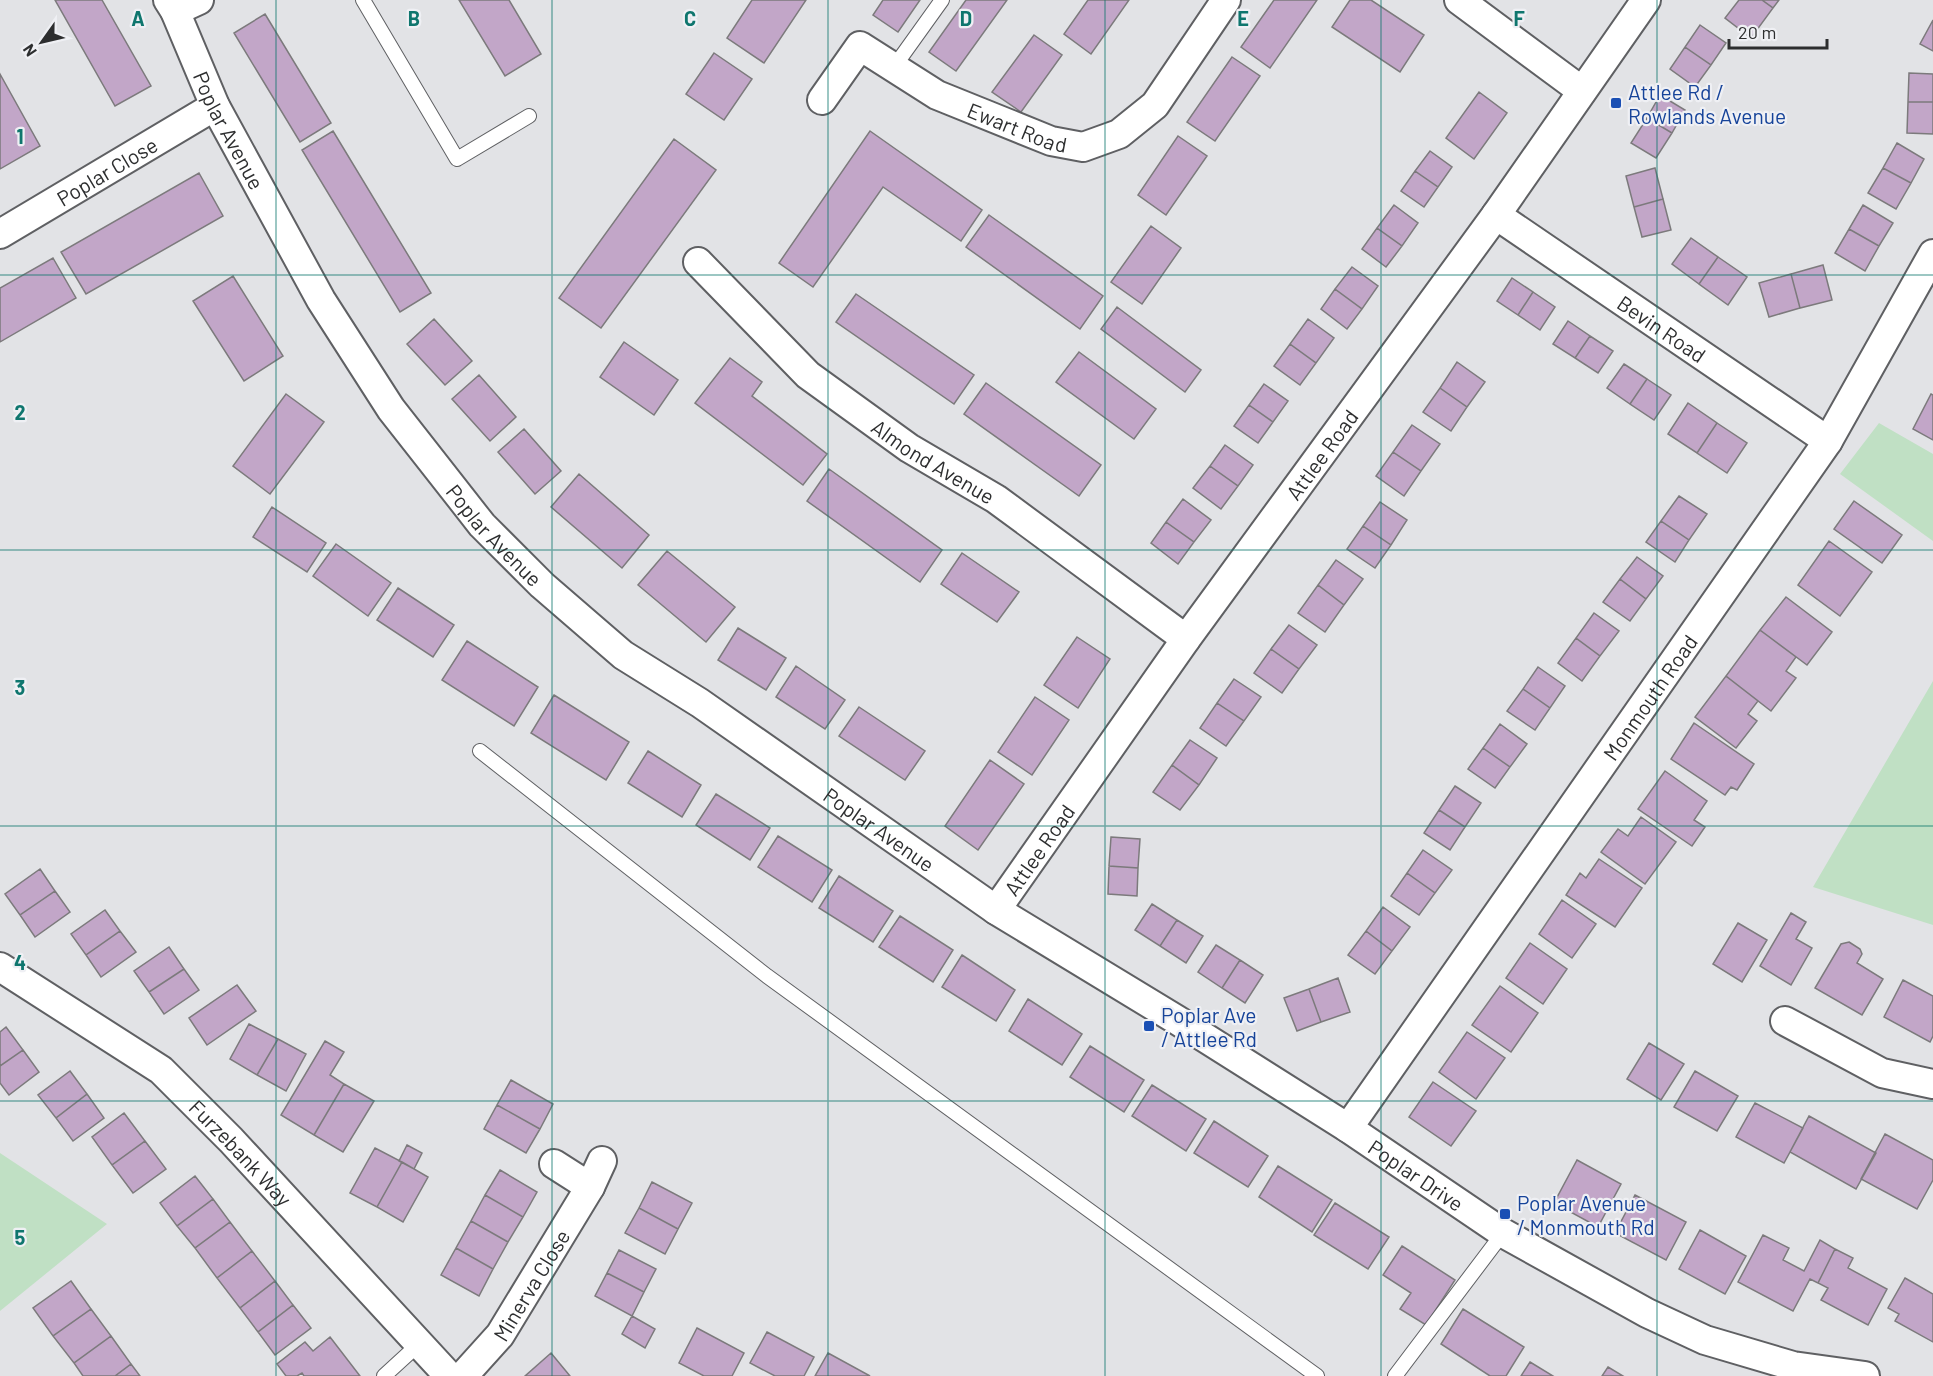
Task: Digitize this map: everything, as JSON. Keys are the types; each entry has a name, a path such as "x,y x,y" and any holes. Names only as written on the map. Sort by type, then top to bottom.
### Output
{"street":[{"name":"Ewart Road","path":"822,100 860,46 937,95 1051,141 1083,147 1119,134 1155,105 1226,0"},
{"path":"1459,0 1582,91"},
{"name":"Attlee Road","path":"996,910 1186,639 1496,215 1646,0"},
{"name":"Poplar Avenue","path":"181,4 215,106 321,300 391,410 482,525 542,585 623,655 699,703 996,910"},
{"name":"Poplar Close","path":"0,234 215,106"},
{"name":"Bevin Road","path":"1496,215 1828,441"},
{"name":"Monmouth Road","path":"1348,1128 1828,441 1933,255"},
{"name":"Almond Avenue","path":"698,262 808,375 909,448 996,499 1186,639"},
{"name":"Poplar Drive","path":"996,910 1178,1020 1348,1128 1503,1233 1647,1313 1705,1340 1792,1371 1865,1376"},
{"name":"Furzebank Way","path":"0,966 161,1070 239,1149 449,1376"},
{"path":"1785,1021 1882,1073 1933,1084"},
{"name":"Minerva Close","path":"463,1376 500,1335 590,1187 602,1161"},
{"path":"554,1164 590,1187"}],"lane":[{"path":"363,0 457,159 529,116"},
{"path":"894,67 942,0"},
{"path":"480,751 767,976 1317,1376"},
{"path":"1395,1376 1503,1233"},
{"path":"384,1376 420,1343"}],"green space":[{"path":"1879,423 1933,454 1933,541 1840,474"},
{"path":"1933,681 1933,925 1813,887"},
{"path":"0,1153 107,1224 0,1311"}],"building":[{"path":"55,0 102,0 151,86 115,106"},
{"path":"459,0 509,0 541,54 505,76"},
{"path":"752,0 806,0 764,63 727,38"},
{"path":"883,0 920,0 898,32 873,15"},
{"path":"966,0 1007,0 956,71 929,52"},
{"path":"1088,0 1129,0 1091,54 1064,34"},
{"path":"1274,0 1317,0 1270,68 1241,47"},
{"path":"1350,0 1371,0 1424,35 1400,72 1332,27"},
{"path":"1739,0 1762,0 1773,8 1751,38 1725,18"},
{"path":"1762,0 1779,0 1773,8"},
{"path":"265,14 331,123 300,142 234,33"},
{"path":"1933,20 1933,51 1920,44"},
{"path":"1700,25 1726,43 1711,65 1685,47"},
{"path":"1034,35 1062,55 1021,112 992,92"},
{"path":"1685,47 1711,65 1695,87 1670,69"},
{"path":"714,53 752,79 724,120 686,94"},
{"path":"1232,57 1260,76 1215,141 1187,122"},
{"path":"1909,73 1933,74 1933,102 1908,102"},
{"path":"0,74 40,146 0,169"},
{"path":"1479,92 1507,113 1474,159 1446,138"},
{"path":"1660,95 1685,110 1672,133 1647,118"},
{"path":"1908,102 1933,102 1933,134 1907,133"},
{"path":"1647,118 1672,133 1656,158 1631,143"},
{"path":"333,131 431,293 400,312 302,150"},
{"path":"870,131 982,210 961,241 883,187 813,287 779,263"},
{"path":"1178,136 1207,156 1166,215 1138,195"},
{"path":"674,139 716,170 601,328 559,298"},
{"path":"1897,143 1924,159 1911,183 1883,168"},
{"path":"1430,151 1452,167 1438,187 1415,171"},
{"path":"1655,168 1663,199 1634,207 1626,176"},
{"path":"1883,168 1911,183 1896,209 1868,193"},
{"path":"1415,171 1438,187 1424,207 1401,191"},
{"path":"199,173 223,216 86,294 61,252"},
{"path":"1663,199 1671,230 1642,237 1634,207"},
{"path":"1394,205 1418,223 1402,246 1377,228"},
{"path":"1863,205 1893,223 1879,246 1849,229"},
{"path":"989,215 1103,296 1080,329 966,247"},
{"path":"1151,226 1181,248 1142,304 1111,282"},
{"path":"1377,228 1402,246 1386,267 1362,249"},
{"path":"1849,229 1879,246 1865,271 1835,253"},
{"path":"1691,238 1718,257 1699,284 1672,264"},
{"path":"1718,257 1747,277 1728,305 1699,284"},
{"path":"53,258 76,298 0,342 0,288"},
{"path":"1823,265 1832,300 1800,308 1791,274"},
{"path":"1352,267 1378,286 1362,309 1335,289"},
{"path":"1791,274 1800,308 1769,317 1759,283"},
{"path":"233,276 283,356 244,381 193,301"},
{"path":"1512,278 1533,292 1518,315 1497,301"},
{"path":"1335,289 1362,309 1347,329 1321,309"},
{"path":"1533,292 1555,307 1540,330 1518,315"},
{"path":"856,294 974,375 954,404 836,322"},
{"path":"1117,307 1201,370 1185,392 1101,329"},
{"path":"434,319 472,361 445,385 407,344"},
{"path":"1308,319 1334,338 1316,363 1290,344"},
{"path":"1568,321 1590,336 1575,358 1553,344"},
{"path":"1590,336 1613,351 1598,373 1575,358"},
{"path":"624,342 678,380 654,415 600,377"},
{"path":"1290,344 1316,363 1300,385 1274,366"},
{"path":"1079,352 1156,409 1134,439 1056,382"},
{"path":"730,358 762,382 752,396 827,454 803,485 695,403"},
{"path":"1457,362 1485,382 1467,407 1440,388"},
{"path":"1624,364 1647,379 1630,404 1607,388"},
{"path":"479,375 516,417 490,441 452,399"},
{"path":"1647,379 1671,395 1654,420 1630,404"},
{"path":"986,383 1101,465 1079,496 964,414"},
{"path":"1264,384 1288,401 1273,422 1249,405"},
{"path":"1440,388 1467,407 1451,431 1423,412"},
{"path":"286,394 324,422 270,494 233,466"},
{"path":"1931,394 1933,395 1933,440 1913,429"},
{"path":"1688,403 1717,423 1697,453 1668,434"},
{"path":"1249,405 1273,422 1258,443 1234,426"},
{"path":"1717,423 1747,443 1727,473 1697,453"},
{"path":"1412,425 1440,444 1421,471 1393,452"},
{"path":"524,429 561,471 535,494 498,452"},
{"path":"1225,445 1253,465 1238,486 1210,466"},
{"path":"1393,452 1421,471 1404,496 1376,476"},
{"path":"1210,466 1238,486 1221,509 1193,488"},
{"path":"829,469 942,550 920,582 807,501"},
{"path":"579,474 649,535 622,568 551,507"},
{"path":"1679,496 1707,514 1689,540 1661,521"},
{"path":"1183,499 1211,520 1194,542 1166,522"},
{"path":"1854,501 1902,535 1882,563 1834,529"},
{"path":"1380,502 1407,520 1391,545 1363,526"},
{"path":"272,507 326,543 307,572 253,537"},
{"path":"1661,521 1689,540 1675,562 1646,542"},
{"path":"1166,522 1194,542 1178,564 1151,543"},
{"path":"1363,526 1391,545 1375,568 1347,549"},
{"path":"1829,541 1872,572 1840,616 1798,585"},
{"path":"336,544 391,583 368,616 313,576"},
{"path":"667,551 735,607 706,642 638,585"},
{"path":"962,553 1019,592 997,622 941,584"},
{"path":"1637,557 1663,576 1646,599 1620,579"},
{"path":"1336,560 1363,579 1344,605 1318,585"},
{"path":"1620,579 1646,599 1630,621 1603,602"},
{"path":"1318,585 1344,605 1325,632 1298,613"},
{"path":"398,588 454,625 433,657 377,620"},
{"path":"1786,597 1832,632 1807,665 1760,630"},
{"path":"1594,613 1619,631 1600,656 1576,638"},
{"path":"1289,625 1317,645 1299,669 1271,649"},
{"path":"738,628 786,658 766,690 718,660"},
{"path":"1760,630 1796,657 1786,671 1796,678 1771,711 1726,676"},
{"path":"1077,637 1110,659 1078,708 1044,685"},
{"path":"1576,638 1600,656 1582,681 1558,663"},
{"path":"467,641 538,687 514,726 442,680"},
{"path":"1271,649 1299,669 1282,693 1254,673"},
{"path":"796,666 845,700 825,729 776,697"},
{"path":"1538,667 1565,686 1550,708 1523,689"},
{"path":"1726,676 1758,701 1748,714 1757,721 1736,748 1695,717"},
{"path":"1234,679 1261,697 1244,721 1217,703"},
{"path":"1523,689 1550,708 1535,730 1507,711"},
{"path":"554,695 629,742 606,780 531,733"},
{"path":"1035,697 1069,720 1032,775 998,752"},
{"path":"1217,703 1244,721 1226,746 1200,728"},
{"path":"859,707 925,751 905,780 839,736"},
{"path":"1694,723 1754,764 1737,790 1731,787 1725,795 1671,759"},
{"path":"1500,724 1527,744 1510,767 1483,748"},
{"path":"1190,740 1217,758 1199,785 1172,765"},
{"path":"1483,748 1510,767 1495,788 1468,769"},
{"path":"648,751 701,785 682,817 628,783"},
{"path":"990,760 1024,784 978,850 945,826"},
{"path":"1172,765 1199,785 1180,810 1153,792"},
{"path":"1665,771 1707,801 1694,820 1705,827 1692,846 1638,809"},
{"path":"1455,786 1481,803 1465,827 1439,810"},
{"path":"716,794 770,828 750,860 696,825"},
{"path":"1439,810 1465,827 1450,850 1424,833"},
{"path":"1641,817 1676,842 1645,884 1601,852 1618,829 1628,836"},
{"path":"778,836 832,870 812,902 758,867"},
{"path":"1111,837 1140,839 1138,868 1109,866"},
{"path":"1423,850 1452,870 1435,893 1407,873"},
{"path":"1599,859 1642,888 1615,927 1566,895 1580,873 1586,878"},
{"path":"1109,866 1138,868 1137,896 1108,894"},
{"path":"40,869 55,891 20,915 5,894"},
{"path":"1407,873 1435,893 1419,915 1391,896"},
{"path":"839,876 893,911 873,942 819,908"},
{"path":"55,891 70,912 35,937 20,915"},
{"path":"1562,900 1596,924 1572,958 1539,934"},
{"path":"1152,904 1177,920 1160,946 1135,930"},
{"path":"1383,907 1410,927 1392,951 1366,931"},
{"path":"105,910 120,931 86,955 71,934"},
{"path":"1791,913 1806,922 1796,939 1812,948 1791,985 1760,966"},
{"path":"900,916 953,950 933,982 879,947"},
{"path":"1177,920 1203,936 1186,963 1160,946"},
{"path":"1738,923 1767,940 1742,982 1713,964"},
{"path":"120,931 136,952 101,977 86,955"},
{"path":"1366,931 1392,951 1375,974 1348,955"},
{"path":"1849,942 1860,949 1862,954 1857,963 1883,979 1862,1015 1815,988 1841,944"},
{"path":"1530,943 1567,969 1543,1004 1506,978"},
{"path":"1216,945 1240,960 1222,988 1198,972"},
{"path":"169,947 184,969 149,992 134,971"},
{"path":"962,955 1015,990 996,1021 942,987"},
{"path":"1240,960 1263,975 1245,1003 1222,988"},
{"path":"184,969 199,990 164,1014 149,992"},
{"path":"1338,978 1350,1012 1321,1022 1309,989"},
{"path":"1903,980 1933,996 1933,1036 1930,1042 1884,1017"},
{"path":"237,985 256,1011 207,1045 189,1018"},
{"path":"1500,986 1538,1013 1511,1052 1472,1025"},
{"path":"1309,989 1321,1022 1297,1031 1284,998"},
{"path":"1028,999 1082,1034 1062,1065 1009,1031"},
{"path":"249,1024 278,1039 257,1075 230,1059"},
{"path":"6,1027 23,1050 0,1066 0,1032"},
{"path":"1467,1032 1505,1058 1476,1099 1439,1072"},
{"path":"278,1039 306,1054 286,1091 257,1075"},
{"path":"325,1041 344,1052 330,1075 344,1084 314,1135 281,1115"},
{"path":"1649,1043 1684,1064 1661,1100 1627,1079"},
{"path":"1090,1046 1144,1080 1124,1112 1070,1077"},
{"path":"23,1050 39,1072 9,1095 0,1083 0,1066"},
{"path":"70,1071 87,1094 56,1118 38,1095"},
{"path":"1695,1071 1738,1096 1717,1131 1674,1107"},
{"path":"511,1080 553,1104 540,1129 497,1105"},
{"path":"1433,1082 1476,1111 1451,1146 1409,1117"},
{"path":"344,1084 374,1101 343,1152 314,1135"},
{"path":"1152,1085 1206,1119 1186,1151 1132,1116"},
{"path":"87,1094 104,1118 73,1141 56,1118"},
{"path":"1755,1103 1803,1128 1784,1163 1736,1137"},
{"path":"497,1105 540,1129 526,1153 484,1129"},
{"path":"124,1113 145,1141 112,1165 92,1137"},
{"path":"1809,1116 1876,1153 1856,1189 1790,1152"},
{"path":"1214,1121 1268,1156 1248,1187 1194,1153"},
{"path":"1885,1134 1933,1160 1933,1180 1917,1209 1861,1179"},
{"path":"145,1141 166,1169 133,1193 112,1165"},
{"path":"407,1145 422,1153 414,1169 399,1161"},
{"path":"375,1148 402,1162 377,1207 350,1193"},
{"path":"1577,1160 1621,1184 1598,1227 1554,1203"},
{"path":"402,1162 428,1177 403,1222 377,1207"},
{"path":"1278,1166 1332,1200 1312,1232 1259,1197"},
{"path":"500,1170 537,1192 523,1217 485,1195"},
{"path":"195,1176 213,1199 177,1226 160,1203"},
{"path":"652,1182 692,1203 678,1229 639,1208"},
{"path":"485,1195 523,1217 508,1242 471,1221"},
{"path":"1635,1195 1686,1222 1666,1260 1615,1233"},
{"path":"213,1199 230,1222 195,1248 177,1226"},
{"path":"1335,1203 1389,1237 1368,1269 1314,1235"},
{"path":"639,1208 678,1229 665,1254 625,1233"},
{"path":"471,1221 508,1242 493,1269 456,1248"},
{"path":"230,1222 252,1251 217,1278 195,1248"},
{"path":"1700,1230 1746,1256 1725,1294 1679,1269"},
{"path":"1763,1235 1789,1248 1783,1260 1804,1271 1820,1240 1835,1249 1818,1283 1810,1279 1793,1311 1738,1282"},
{"path":"1402,1246 1455,1280 1426,1325 1400,1309 1411,1293 1383,1275"},
{"path":"456,1248 493,1269 479,1296 441,1275"},
{"path":"1835,1249 1853,1258 1848,1268 1887,1289 1868,1325 1821,1300 1828,1288 1818,1283"},
{"path":"619,1250 656,1269 644,1292 607,1273"},
{"path":"252,1251 275,1281 240,1308 217,1278"},
{"path":"607,1273 644,1292 632,1316 595,1296"},
{"path":"1905,1278 1933,1294 1933,1342 1895,1321 1899,1314 1888,1308"},
{"path":"71,1281 91,1309 53,1336 33,1308"},
{"path":"275,1281 293,1305 258,1332 240,1308"},
{"path":"293,1305 311,1328 275,1355 258,1332"},
{"path":"91,1309 111,1336 74,1363 53,1336"},
{"path":"1463,1309 1524,1347 1506,1376 1490,1376 1441,1344"},
{"path":"632,1316 655,1329 645,1348 622,1334"},
{"path":"697,1328 744,1353 732,1376 704,1376 679,1363"},
{"path":"767,1332 814,1357 804,1376 775,1376 750,1363"},
{"path":"111,1336 131,1364 115,1376 83,1376 74,1363"},
{"path":"330,1337 360,1376 304,1376 302,1373 297,1376 286,1376 277,1364 305,1342 313,1351"},
{"path":"551,1353 570,1376 525,1376"},
{"path":"828,1353 870,1376 815,1376"},
{"path":"1530,1362 1553,1376 1521,1376"},
{"path":"131,1364 140,1376 115,1376"},
{"path":"1608,1367 1623,1376 1602,1376"}],"place":[{"name":"Attlee Rd / Rowlands Avenue","path":"1616,103"},
{"name":"Poplar Ave / Attlee Rd","path":"1149,1026"},
{"name":"Poplar Avenue / Monmouth Rd","path":"1505,1214"}]}
